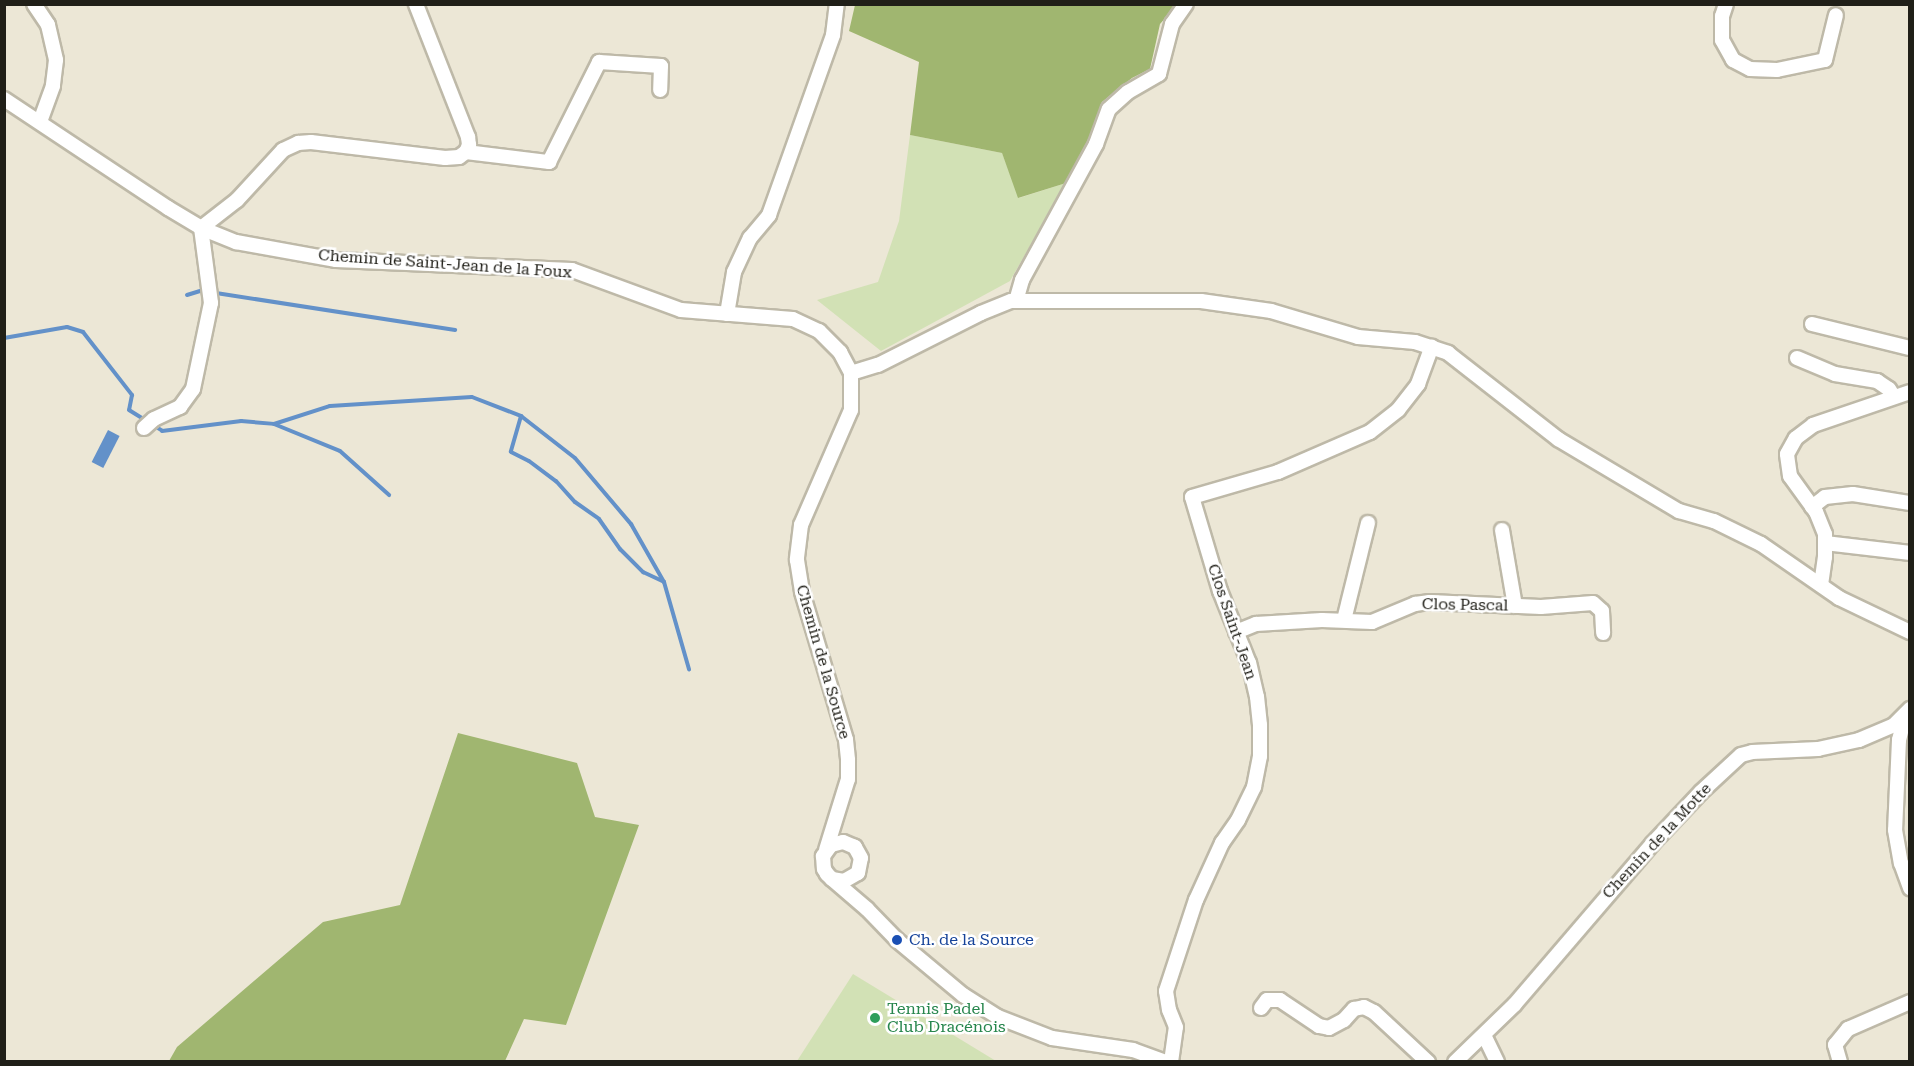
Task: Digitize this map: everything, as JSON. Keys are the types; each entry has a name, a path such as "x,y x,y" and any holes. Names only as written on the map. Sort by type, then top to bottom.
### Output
{"street":[{"path":"34,4 48,25 57,60 53,86 40,121"},
{"path":"416,4 468,137 466,152"},
{"path":"727,314 734,272 750,238 769,215 833,35 837,4"},
{"path":"1016,301 1022,280 1096,144 1109,109 1128,92 1159,74 1172,24 1186,4"},
{"path":"1726,4 1722,16 1722,40 1732,60 1750,69 1777,70 1825,60 1836,15"},
{"path":"149,424 180,406 193,389 212,303 201,228 237,200 283,150 298,143 311,142 445,158 459,157 466,152 549,162 599,62 661,66 660,90"},
{"name":"Chemin de Saint-Jean de la Foux","path":"4,99 201,228 236,242 336,260 572,270 681,310 793,319 819,331 840,352 851,373"},
{"path":"851,373 878,365 981,313 1016,301 1201,301 1271,311 1358,337 1432,346 1448,353 1558,439 1678,512 1714,521 1761,543 1839,598 1910,632"},
{"path":"1812,324 1910,348"},
{"name":"Clos Saint-Jean","path":"1170,1062 1176,1027 1169,1010 1166,991 1196,900 1222,843 1238,820 1254,787 1260,756 1257,697 1248,663 1192,497 1278,472 1370,432 1398,410 1418,384 1432,346"},
{"path":"1797,358 1835,374 1877,381 1889,389 1894,397"},
{"name":"Chemin de la Source","path":"826,850 848,779 846,740 802,592 797,560 801,525 851,410 851,373"},
{"path":"1821,585 1825,534 1812,507 1790,476 1787,454 1796,438 1813,425 1910,392"},
{"path":"1812,507 1825,497 1853,494 1910,503"},
{"path":"1344,620 1368,523"},
{"path":"1502,530 1515,606"},
{"path":"1825,543 1910,552"},
{"name":"Clos Pascal","path":"1236,633 1256,624 1372,621 1415,604 1430,602 1515,606 1593,603 1602,610 1603,633"},
{"path":"1907,713 1899,740 1895,830 1901,863 1910,888"},
{"name":"Chemin de la Motte","path":"1455,1062 1532,985 1652,844 1701,792 1741,755 1752,752 1818,749 1859,740 1894,725 1907,713"},
{"path":"837,815 849,843 859,852 861,858 858,873 860,891 867,909"},
{"path":"849,843 837,843 826,850 823,860 824,869 906,947 963,995 998,1017 1052,1038 1133,1050 1166,1062"},
{"path":"832,879 844,881 858,873"},
{"path":"1261,1008 1267,1000 1280,1000 1319,1026 1329,1028 1344,1020 1354,1009 1364,1007 1374,1012 1428,1062"},
{"path":"1840,1062 1835,1045 1848,1029 1910,1002"},
{"path":"1484,1035 1497,1062"}],"green space":[{"path":"855,4 1177,5 1160,24 1150,69 1132,78 1102,102 1088,141 1066,183 1018,198 1002,153 910,135 919,62 849,31"},
{"path":"910,135 1002,153 1019,198 1066,183 1010,281 881,351 817,300 878,282 899,221"},
{"path":"458,733 577,763 595,817 639,825 566,1025 524,1019 505,1061 169,1061 177,1047 323,922 400,905"},
{"name":"Tennis Padel Club Dracénois","path":"853,974 996,1061 797,1061"}],"water":[{"path":"108,430 120,436 103,468 92,462"}],"waterway":[{"path":"187,295 203,290"},
{"path":"216,293 455,330"},
{"path":"4,338 67,327 83,332 132,395 129,410 162,431 241,421 274,424 340,451 389,495"},
{"path":"274,424 330,406 472,397 521,416 575,458 631,524 664,582 689,669"},
{"path":"521,416 511,452 529,461 556,481 575,502 599,519 620,549 643,572 664,582"}],"place":[{"name":"Ch. de la Source","path":"897,940"},
{"name":"Tennis Padel Club Dracénois","path":"875,1018"}]}
